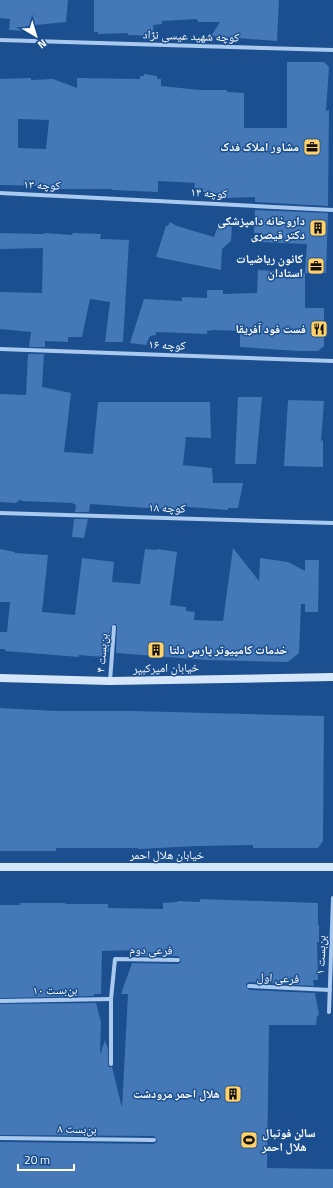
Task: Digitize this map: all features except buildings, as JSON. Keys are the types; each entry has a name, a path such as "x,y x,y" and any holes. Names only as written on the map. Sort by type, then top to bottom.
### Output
{"street":[{"name":"کوچه شهید عیسی نژاد","path":"0,40 333,50"},
{"name":"کوچه ۱۳","path":"0,193 84,197"},
{"name":"کوچه ۱۴","path":"84,197 333,210"},
{"name":"کوچه ۱۶","path":"0,349 333,361"},
{"name":"کوچه ۱۸","path":"0,513 333,523"},
{"name":"بن‌بست ۴","path":"110,681 114,627"},
{"name":"خیابان امیرکبیر","path":"0,678 110,681 333,677"},
{"name":"خیابان هلال احمر","path":"0,867 333,867"},
{"name":"بن‌بست ۱","path":"329,1012 333,898"},
{"name":"فرعی دوم","path":"111,999 115,959 178,960"},
{"name":"فرعی اول","path":"250,986 330,990"},
{"name":"بن‌بست ۱۰","path":"0,1001 111,999"},
{"path":"111,999 111,1064"},
{"name":"بن‌بست ۸","path":"0,1138 154,1140"}],"place":[{"name":"مشاور املاک فدک","path":"312,147"},
{"name":"داروخانه دامپزشکی دکتر قیصری","path":"318,228"},
{"name":"کانون ریاضیات استادان","path":"316,266"},
{"name":"فست فود آفریقا","path":"319,329"},
{"name":"خدمات کامپیوتر پارس دلتا","path":"156,650"},
{"name":"هلال احمر مرودشت","path":"233,1094"},
{"name":"سالن فوتبال هلال احمر","path":"249,1140"}]}
